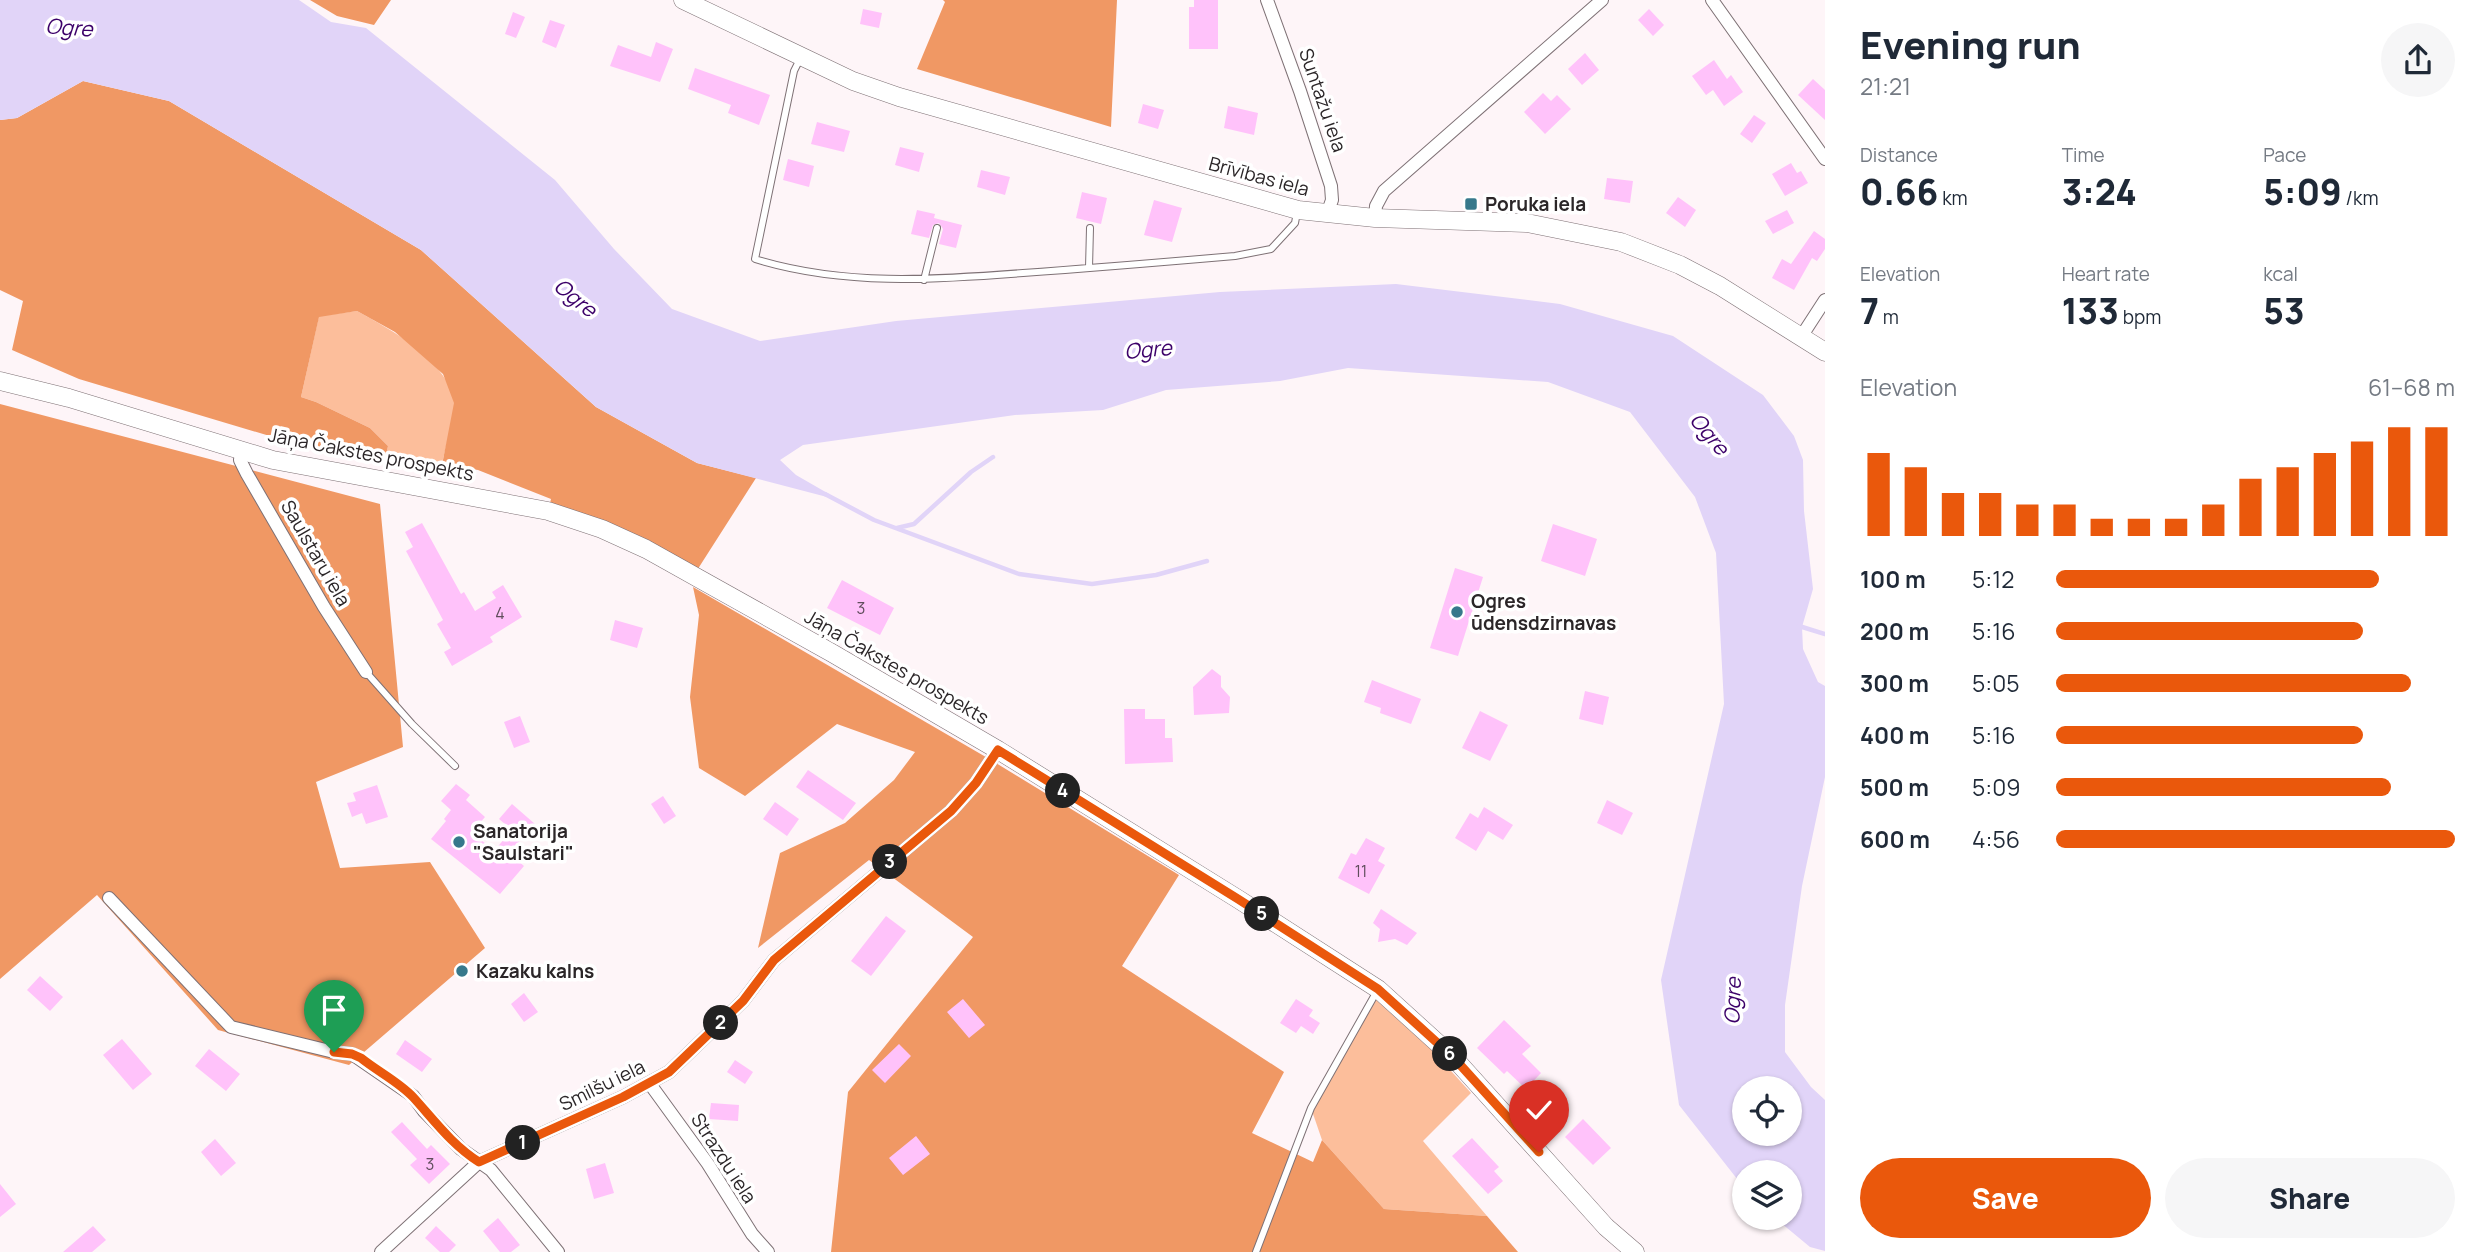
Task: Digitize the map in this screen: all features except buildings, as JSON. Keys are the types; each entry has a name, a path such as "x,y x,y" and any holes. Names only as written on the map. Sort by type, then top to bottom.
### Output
{"street":[{"name":"Brīvības iela","path":"683,0 853,81 899,97 1298,210 1374,218 1527,223 1621,242 1649,251 1710,281 1825,352"},
{"name":"Suntažu iela","path":"1267,0 1331,186 1332,200 1327,214"},
{"path":"1374,218 1376,206 1384,191 1602,0"},
{"path":"1712,0 1825,159"},
{"path":"1801,337 1825,300"},
{"name":"Jāņa Čakstes prospekts","path":"0,381 69,398 241,451 293,464 548,510 602,529 694,575 998,750 1378,989 1454,1058 1606,1227 1635,1252"},
{"name":"Saulstaru iela","path":"241,451 240,460 247,474 324,607 366,672"},
{"name":"Smilšu iela","path":"381,1252 479,1162 650,1084 669,1072 743,1001 774,960 951,811 976,783 998,750"},
{"path":"109,898 231,1027 352,1054 413,1096 461,1149 491,1170 558,1252"},
{"name":"Strazdu iela","path":"650,1084 708,1164 752,1234 768,1252"}],"lane":[{"path":"801,57 794,71 755,259 814,274 857,279 924,280 1235,256 1271,249 1295,223 1298,210"},
{"path":"924,280 937,228"},
{"path":"1089,268 1090,228"},
{"path":"366,672 412,724 455,766"},
{"path":"1256,1252 1311,1108 1378,989"}],"shaded area":[{"path":"310,0 391,0 374,25 337,16"},
{"path":"943,0 1117,0 1111,127 917,69 945,2"},
{"path":"83,81 169,101 421,250 596,407 697,463 756,478 694,575 548,511 551,499 478,470 442,465 454,403 443,374 395,332 357,311 319,317 301,397 370,428 388,446 386,456 323,452 79,379 12,350 23,301 0,290 0,120 17,118"},
{"path":"357,311 415,347 441,372 449,386 454,407 442,465 386,456 388,446 370,428 301,397 319,316"},
{"path":"0,404 380,504 403,747 316,782 340,868 430,862 485,948 349,1065 218,1030 97,895 0,979"},
{"path":"693,587 991,760 1179,875 1122,966 1284,1072 1252,1133 1313,1162 1322,1140 1384,1209 1487,1216 1518,1252 831,1252 848,1092 973,937 869,860 758,948 780,853 845,823 894,780 915,752 837,724 745,796 699,768 690,697 699,615"},
{"path":"1373,997 1433,1051 1471,1093 1423,1141 1487,1216 1384,1209 1322,1140 1311,1108"}],"water":[{"name":"Ogre","path":"0,0 299,0 331,22 366,28 555,180 614,249 672,309 760,341 896,321 1220,292 1396,284 1560,304 1673,336 1763,395 1794,436 1803,460 1804,511 1813,589 1802,627 1803,649 1818,682 1825,686 1825,777 1802,886 1785,1005 1785,1052 1811,1087 1825,1100 1825,1251 1810,1247 1789,1230 1802,1230 1802,1160 1732,1160 1732,1172 1679,1105 1661,980 1724,704 1716,553 1695,497 1630,412 1548,382 1348,368 1280,381 1166,390 1103,410 1015,415 803,445 780,460 796,475 829,494 827,497 697,463 596,407 421,250 169,101 83,81 17,118 0,120"}],"waterway":[{"path":"897,528 914,524 971,472 993,457"},
{"path":"825,494 874,520 1019,574 1092,584 1156,575 1207,561"},
{"path":"1799,626 1825,634"}],"place":[{"name":"Poruka iela","path":"1471,204"},
{"name":"Ogres ūdensdzirnavas","path":"1457,612"},
{"name":"Sanatorija \"Saulstari\"","path":"459,842"},
{"name":"Kazaku kalns","path":"462,971"}],"route":[{"path":"334,1052 361,1058 413,1096 461,1149 479,1162 540,1136 650,1084 669,1072 743,1001 774,960 951,811 976,783 998,750 1378,989 1454,1058 1539,1152"}]}
